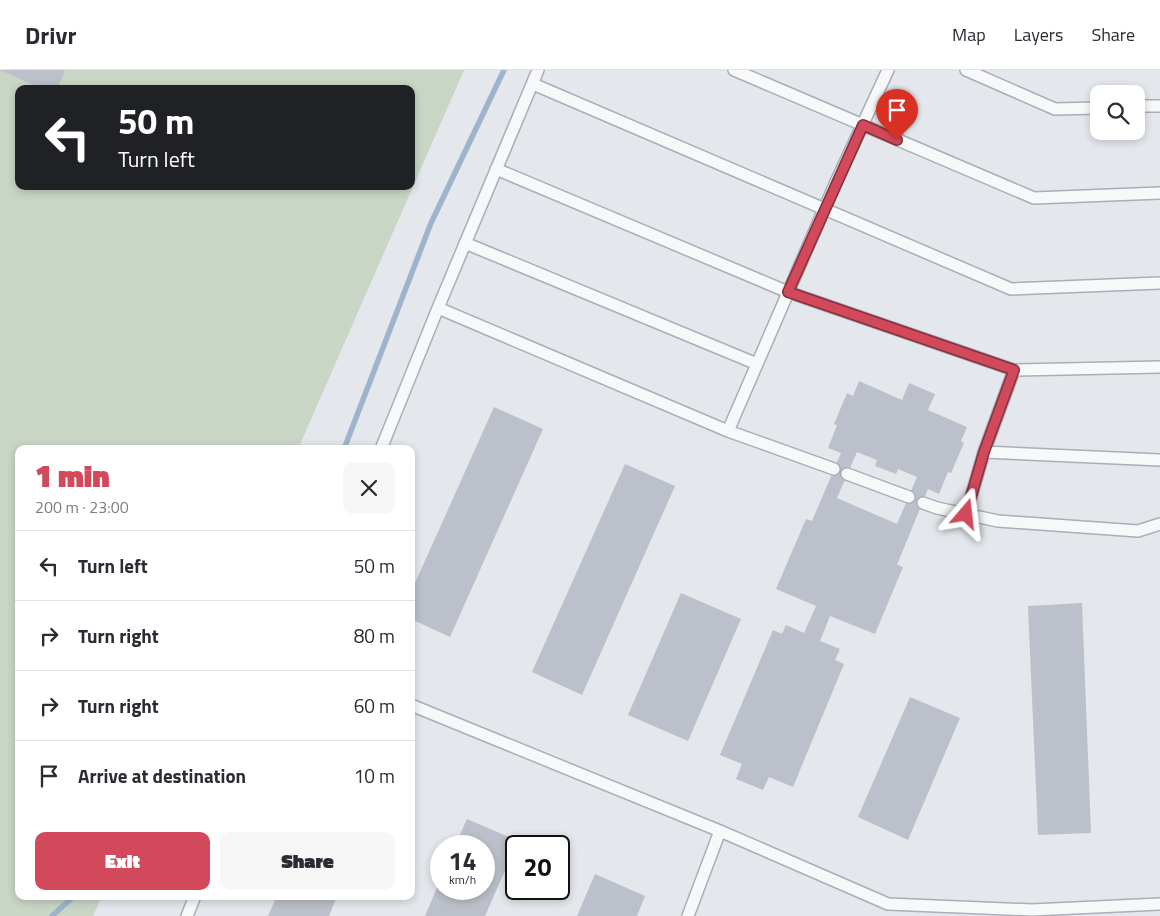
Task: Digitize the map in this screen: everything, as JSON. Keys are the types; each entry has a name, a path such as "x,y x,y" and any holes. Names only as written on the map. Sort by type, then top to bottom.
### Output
{"lane":[{"path":"383,445 538,70"},
{"path":"734,70 1034,198 1160,193"},
{"path":"728,431 824,209 888,70"},
{"path":"966,70 1055,109 1090,108"},
{"path":"533,84 1011,289 1160,283"},
{"path":"1145,106 1160,106"},
{"path":"496,169 788,292 1014,370 1160,367"},
{"path":"465,243 757,364"},
{"path":"438,308 728,431 834,469"},
{"path":"966,514 984,452 1014,370"},
{"path":"984,452 1160,460"},
{"path":"847,474 908,497"},
{"path":"922,503 998,521 1138,531 1160,524"},
{"path":"415,707 720,830 888,904 1032,910 1160,904"},
{"path":"688,916 720,830"},
{"path":"187,916 193,900"}],"green space":[{"path":"0,70 464,70 415,182 415,85 15,85 15,190 411,190 300,445 15,445 15,900 100,900 93,916 0,916"}],"building":[{"path":"0,70 65,70 59,85 34,85"},
{"path":"859,381 902,400 909,383 935,394 928,410 967,427 961,441 964,443 951,473 948,472 939,494 928,489 897,565 903,567 875,634 830,616 820,641 840,649 835,660 844,664 793,787 769,777 763,790 736,779 742,764 720,755 773,630 782,634 786,625 804,633 816,606 776,589 806,519 812,521 841,453 828,448 837,425 834,424 847,393 853,396","holes":["857,452 877,460 875,466 896,474 898,469 917,477 897,524 837,498"]},
{"path":"494,407 543,429 450,637 415,621 415,583"},
{"path":"625,464 675,486 582,695 532,672"},
{"path":"681,593 741,619 688,741 628,715"},
{"path":"1082,603 1091,833 1038,835 1028,606"},
{"path":"910,697 960,718 908,840 858,817"},
{"path":"467,819 505,835 505,871 495,893 495,835 460,835"},
{"path":"595,874 645,896 637,916 577,916"},
{"path":"275,900 335,900 329,916 268,916"},
{"path":"432,900 492,900 485,916 425,916"}],"waterway":[{"path":"346,445 431,223 504,70"},
{"path":"52,916 70,900"}],"route":[{"path":"897,140 863,125 788,292 1014,370 984,452 966,514"}]}
